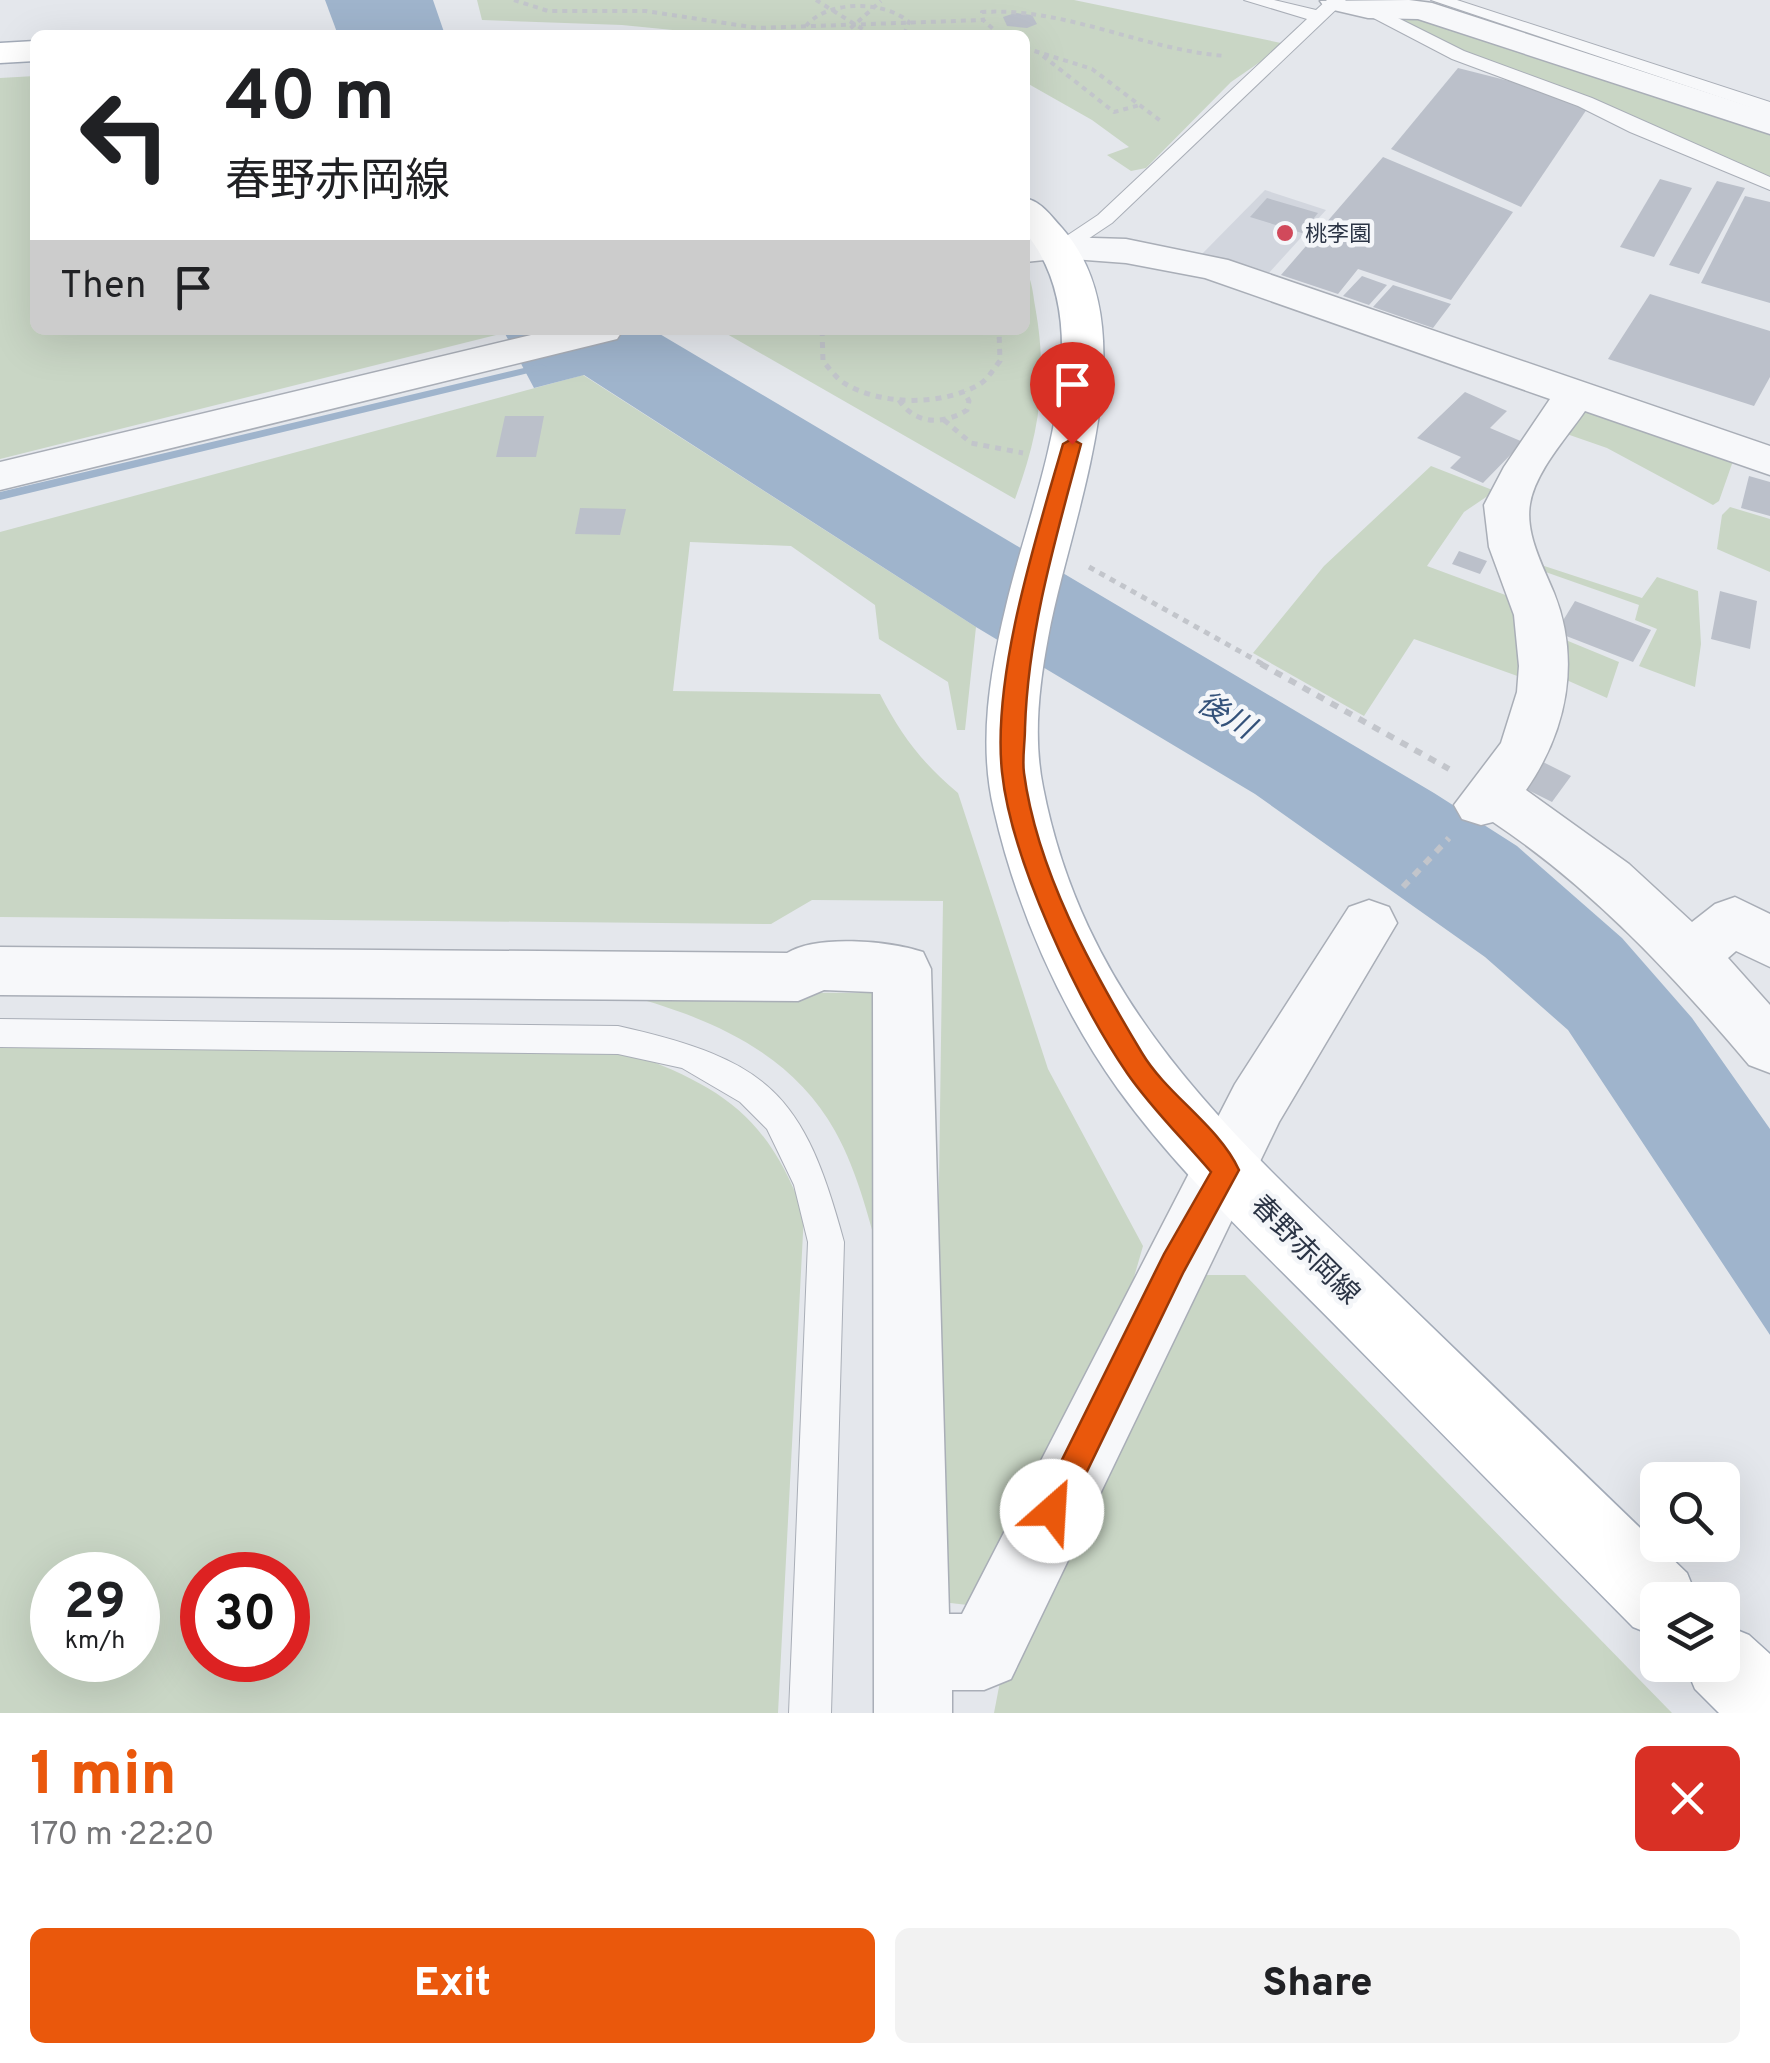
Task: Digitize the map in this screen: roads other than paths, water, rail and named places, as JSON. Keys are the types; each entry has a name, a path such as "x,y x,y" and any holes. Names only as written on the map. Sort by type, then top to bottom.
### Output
{"main road":[{"path":"0,54 30,51"},
{"name":"春野赤岡線","path":"1030,221 1042,250 1073,285 1086,354 1058,550 1016,675 1013,770 1020,809 1050,901 1091,988 1136,1066 1226,1170 1642,1582"},
{"path":"1740,1679 1770,1708"}],"street":[{"path":"1341,6 1421,10 1770,124"},
{"path":"1042,250 1126,251 1214,268 1770,462"},
{"path":"0,476 581,335"},
{"path":"1575,394 1507,500 1507,526 1540,620 1543,696 1520,756 1487,800 1551,831 1604,874 1692,955 1770,1047"},
{"path":"1692,955 1735,920 1770,944"},
{"path":"0,971 798,978 813,966 902,970 913,1682 984,1652 1258,1101 1369,922"}],"lane":[{"path":"1253,0 1341,6 1585,102 1770,184"},
{"path":"1440,0 1770,108"},
{"path":"1042,250 1105,218 1341,6"},
{"path":"0,1032 618,1040 690,1056 752,1092 779,1118 797,1148 826,1242 810,1713"}],"water":[{"path":"325,0 433,0 443,30 336,30"},
{"name":"後川","path":"506,335 661,335 1517,846 1622,938 1692,1018 1770,1129 1770,1335 1568,1030 1485,957 1255,794 976,627 584,375 534,388"}],"waterway":[{"path":"0,496 541,367"}],"place":[{"name":"桃李園","path":"1285,233"}]}
